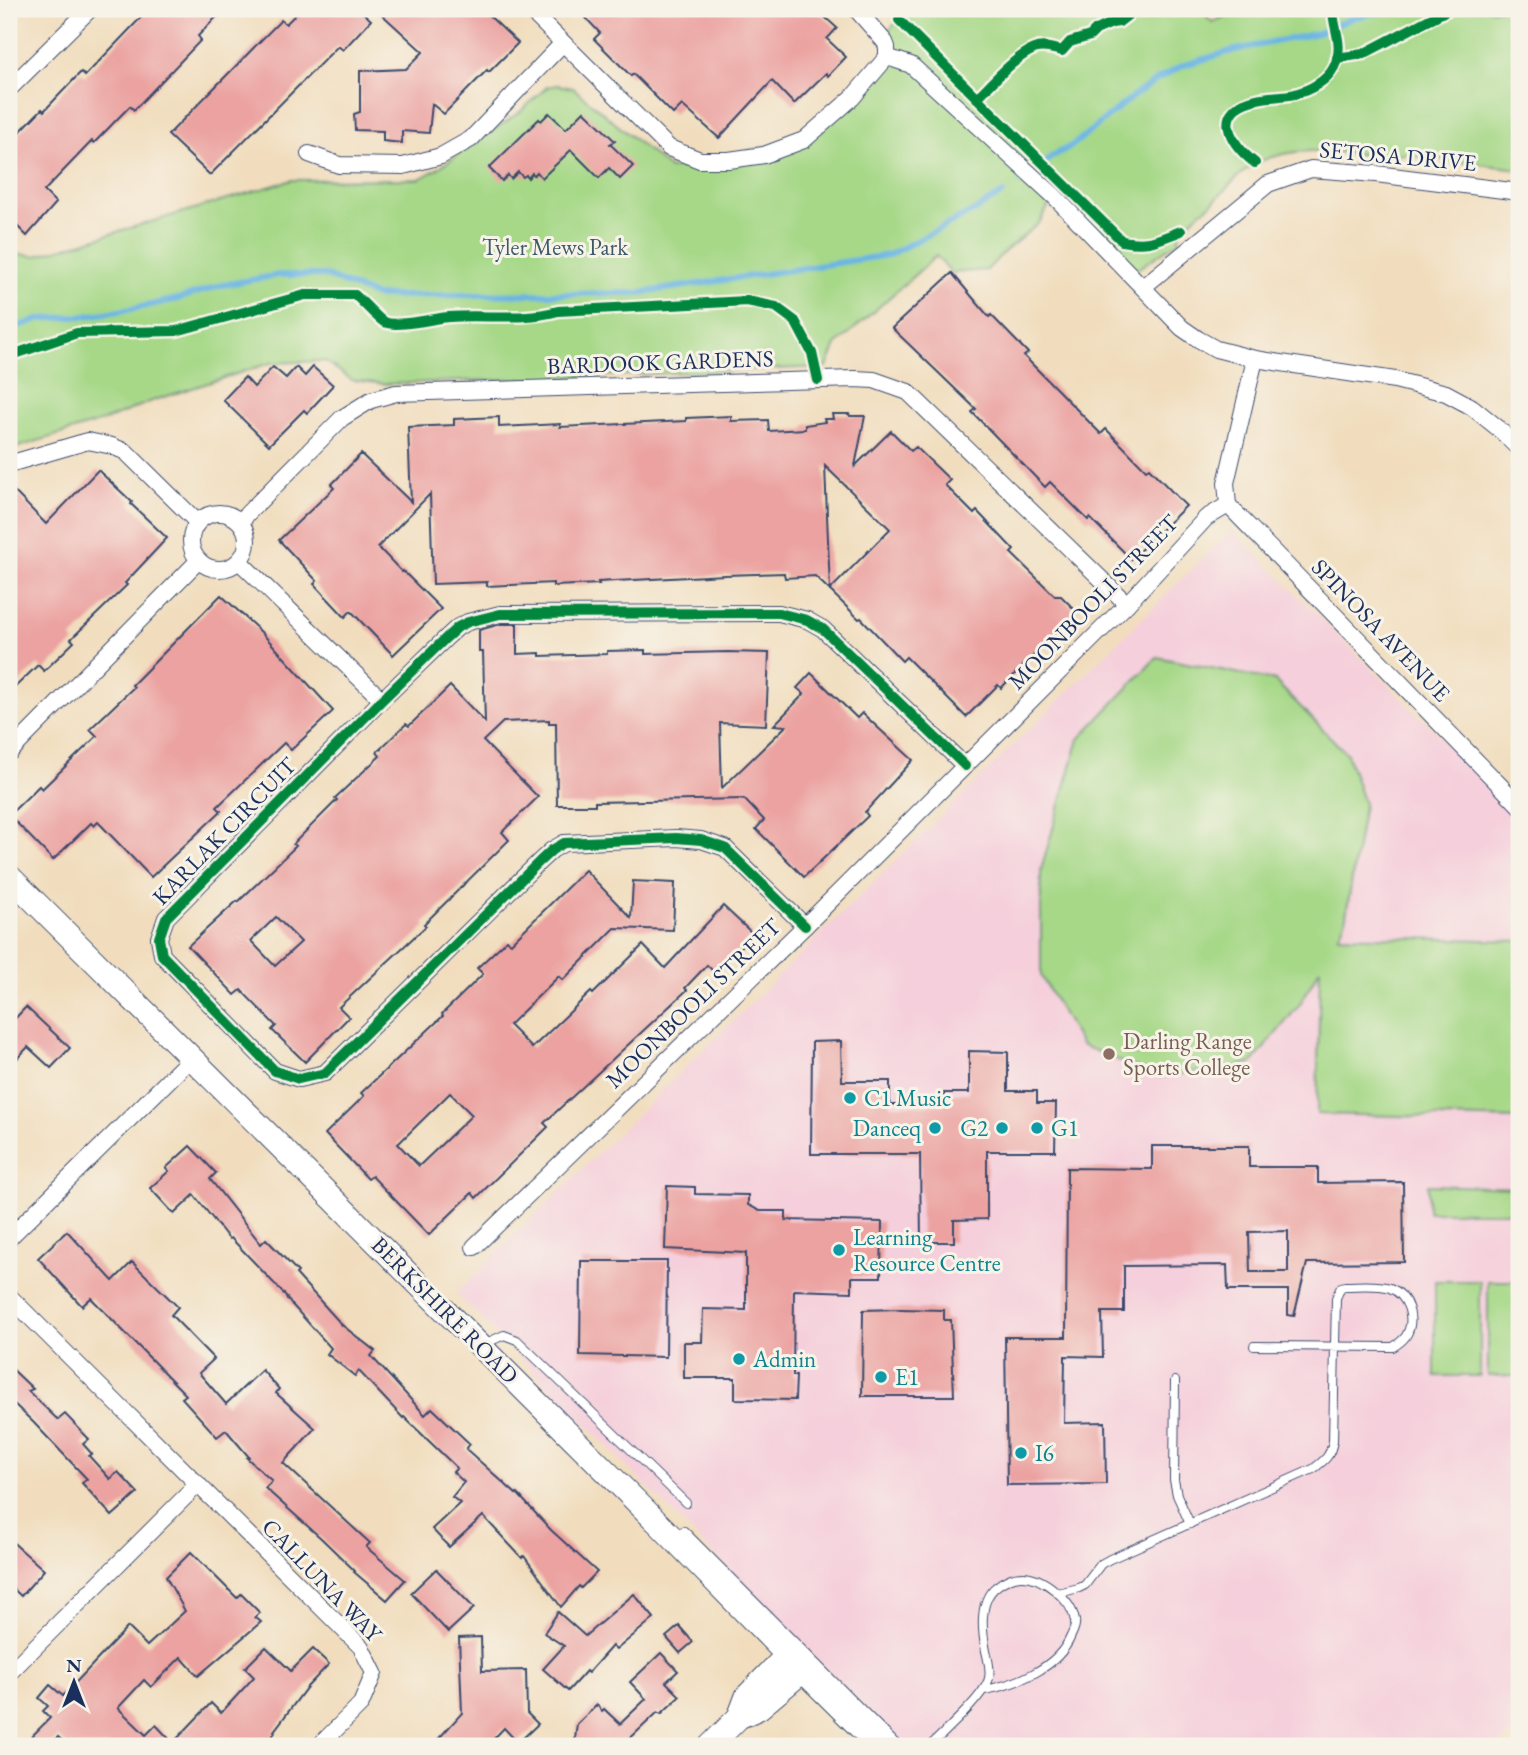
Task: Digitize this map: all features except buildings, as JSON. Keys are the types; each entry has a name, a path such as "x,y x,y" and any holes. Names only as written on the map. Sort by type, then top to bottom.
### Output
{"main road":[{"name":"BERKSHIRE ROAD","path":"9,876 879,1746"},
{"path":"739,1717 747,1696 787,1655"},
{"path":"710,1746 739,1717 759,1709 803,1671"}],"street":[{"path":"9,89 90,9"},
{"path":"529,9 668,148 700,160 729,160 764,155 804,140 852,98 887,52"},
{"path":"856,9 882,37 887,52 911,65 1054,196 1182,328 1198,340 1216,349 1255,359 1395,380 1446,393 1472,407 1519,449"},
{"path":"309,154 339,165 403,166 441,156 471,139 563,43"},
{"name":"SETOSA DRIVE","path":"1143,287 1268,184 1311,169 1376,174 1519,192"},
{"path":"1228,505 1226,483 1255,359"},
{"name":"BARDOOK GARDENS","path":"240,523 342,418 371,400 396,393 874,380 908,392 1127,604"},
{"path":"9,464 88,441 112,446 126,453 197,522"},
{"name":"MOONBOOLI STREET","path":"474,1247 805,926 1127,604 1206,518 1228,505"},
{"name":"SPINOSA AVENUE","path":"1228,505 1519,805"},
{"path":"214,513 233,516 240,523 247,538 244,554 239,561 223,569 214,569 198,561 193,554 190,537 197,522 214,513"},
{"path":"9,752 198,561"},
{"path":"239,561 382,700"},
{"name":"KARLAK CIRCUIT","path":"805,926 726,848 701,840 676,838 564,843 540,861 326,1073 299,1079 275,1071 162,955 159,938 166,918 458,627 500,614 779,613 807,620 823,629 965,766"},
{"path":"9,1238 192,1057"},
{"name":"CALLUNA WAY","path":"9,1296 361,1647 374,1672 361,1704 319,1746"},
{"path":"10,1670 198,1484"}],"lane":[{"path":"1058,1593 1085,1585 1101,1564 1313,1469 1324,1461 1331,1452 1333,1441 1335,1346 1336,1298 1340,1287 1382,1286 1401,1294 1407,1303 1409,1321 1406,1336 1394,1347 1335,1346 1254,1346"},
{"path":"480,1345 504,1335 517,1340 686,1503"},
{"path":"1175,1381 1174,1480 1182,1509 1190,1524"},
{"path":"675,1540 684,1531 898,1746"},
{"path":"930,1746 984,1690 989,1677 989,1665 983,1615 995,1586 1007,1579 1021,1576 1032,1578 1052,1588 1067,1601 1076,1622 1071,1638 1061,1653 1049,1664 1023,1678 1002,1687 984,1690"}],"shaded area":[{"name":"Darling Range Sports College","path":"1232,530 1519,815 1519,1725 1499,1746 903,1746 456,1293"}],"green space":[{"name":"Tyler Mews Park","path":"910,9 1200,9 1212,22 1244,9 1519,9 1519,169 1400,154 1395,158 1307,151 1273,157 1244,171 1183,228 1179,241 1130,274 1054,197 1039,223 987,270 952,273 936,256 836,345 827,367 385,384 352,380 325,361 270,363 152,401 106,420 9,450 9,253 36,256 292,180 419,179 520,112 547,87 557,85 573,88 670,169 700,160 804,140 887,57 882,37"},
{"path":"1157,657 1275,681 1347,754 1364,804 1345,922 1338,936 1519,941 1519,1119 1317,1114 1320,968 1300,1004 1251,1064 1159,1077 1081,1045 1041,976 1041,870 1079,739"},
{"path":"1428,1185 1518,1188 1516,1212 1428,1212"},
{"path":"1435,1281 1480,1281 1480,1376 1435,1376"},
{"path":"1488,1281 1519,1281 1519,1376 1488,1376"}],"waterway":[{"path":"1021,182 1051,157 1073,145 1136,94 1184,65 1235,50 1318,33 1355,17 1395,9"},
{"path":"9,329 41,319 132,309 178,299 222,285 279,275 324,275 376,296 639,293 889,255 1003,193"}],"cycle path":[{"path":"899,20 977,98 1027,53 1041,47 1062,51 1070,42 1119,22 1128,15 1130,9"},
{"path":"1255,163 1237,146 1232,136 1229,118 1233,110 1257,99 1301,92 1327,77 1337,59 1339,44 1333,9"},
{"path":"1337,58 1363,54 1449,9"},
{"path":"977,98 1122,241 1146,242 1181,231"},
{"path":"9,356 77,333 176,331 305,295 355,295 384,322 390,324 463,316 518,317 558,311 747,301 776,307 795,321 812,353 818,380"},
{"path":"805,926 725,848 701,840 676,838 564,843 540,861 325,1073 299,1079 275,1071 162,955 159,938 166,918 447,637 468,622 500,614 779,613 807,620 823,629 965,766"}],"place":[{"name":"Darling Range Sports College","path":"1109,1054"},
{"name":"C1 Music","path":"850,1098"},
{"name":"Danceq","path":"935,1128"},
{"name":"G2","path":"1002,1128"},
{"name":"G1","path":"1037,1128"},
{"name":"Learning Resource Centre","path":"839,1250"},
{"name":"Admin","path":"739,1359"},
{"name":"E1","path":"881,1377"},
{"name":"I6","path":"1021,1453"}]}
